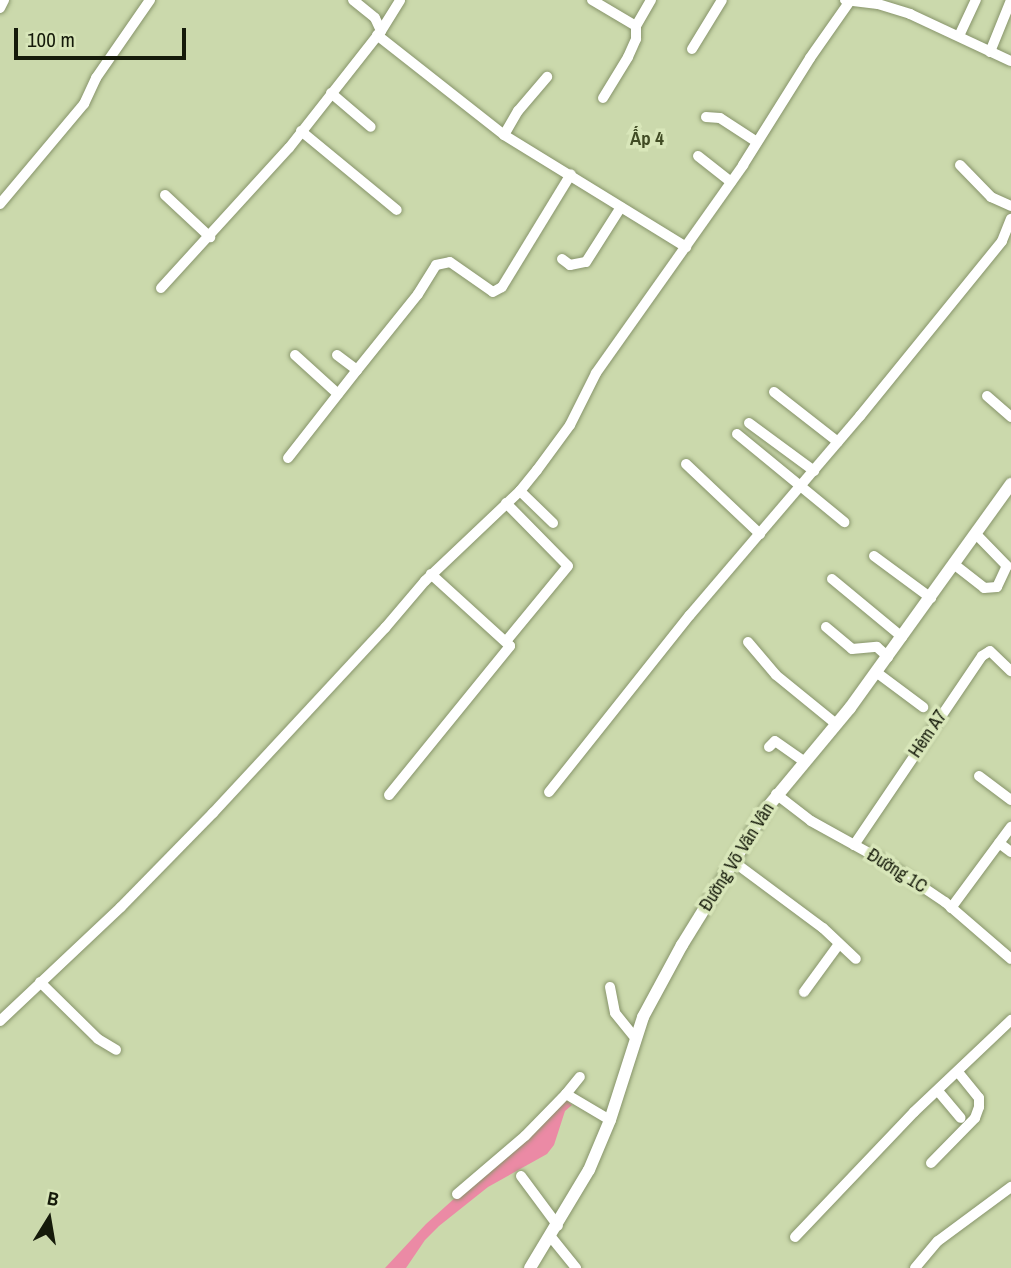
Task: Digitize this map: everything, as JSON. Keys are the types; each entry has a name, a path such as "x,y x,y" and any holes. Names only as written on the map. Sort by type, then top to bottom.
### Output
{"street":[{"path":"0,8 4,0"},
{"path":"0,204 84,104 96,78 150,0"},
{"path":"353,0 375,18 379,33 504,135 686,247"},
{"path":"161,288 210,237 301,131 379,33 400,0"},
{"path":"592,0 636,26"},
{"path":"603,97 636,39 636,26 651,0"},
{"path":"692,49 722,0"},
{"path":"904,12 911,0"},
{"path":"959,36 976,0"},
{"path":"990,52 1011,0"},
{"path":"0,1021 121,907 213,813 431,574 520,491 556,447 596,373 686,247 854,1 873,2 904,12 1011,61"},
{"path":"504,135 518,111 547,77"},
{"path":"331,93 371,127"},
{"path":"706,117 720,118 757,142"},
{"path":"301,131 397,210"},
{"path":"698,156 731,182"},
{"path":"960,165 991,197 1011,206"},
{"path":"288,458 418,294 436,265 450,262 493,292 502,287 571,174"},
{"path":"165,195 210,237"},
{"path":"562,259 570,265 586,262 621,207"},
{"path":"549,792 690,615 814,471 1002,241 1011,219"},
{"path":"295,355 338,394"},
{"path":"337,355 357,370"},
{"path":"774,392 838,442"},
{"path":"987,396 1011,417"},
{"path":"749,423 814,471"},
{"path":"737,434 844,522"},
{"path":"686,464 760,534"},
{"name":"Đường Võ Văn Vân","path":"530,1268 555,1231 589,1170 610,1121 643,1017 682,945 776,794 836,724 888,657 1011,484"},
{"path":"520,491 553,523"},
{"path":"506,503 568,566 507,640"},
{"path":"955,565 984,588 997,587 1007,566 976,534"},
{"path":"874,556 931,598"},
{"path":"389,795 509,648 507,640 431,574"},
{"path":"832,579 902,637"},
{"path":"826,627 852,649 877,647 888,657"},
{"path":"748,642 776,675 836,724"},
{"name":"Hẻm A7","path":"854,845 982,656 990,652 1011,671"},
{"path":"876,672 923,707"},
{"path":"769,747 775,741 804,761"},
{"path":"979,776 1011,800"},
{"name":"Đường 1C","path":"776,794 811,821 887,863 951,908 1011,959"},
{"path":"951,908 1011,827"},
{"path":"999,843 1011,852"},
{"path":"734,862 796,906 856,959"},
{"path":"804,992 839,944"},
{"path":"40,982 98,1039 116,1051"},
{"path":"610,987 615,1013 635,1038"},
{"path":"795,1237 1011,1020"},
{"path":"931,1163 975,1118 979,1107 979,1098 958,1072"},
{"path":"457,1194 525,1136 579,1077"},
{"path":"938,1091 961,1118"},
{"path":"566,1094 610,1121"},
{"path":"521,1176 576,1268"},
{"path":"915,1268 938,1241 1011,1186"}],"shaded area":[{"path":"565,1099 572,1105 565,1111 554,1145 547,1154 488,1187 439,1226 425,1240 406,1268 385,1268 426,1224"}],"district":[{"name":"Ấp 4","path":"647,139"}]}
